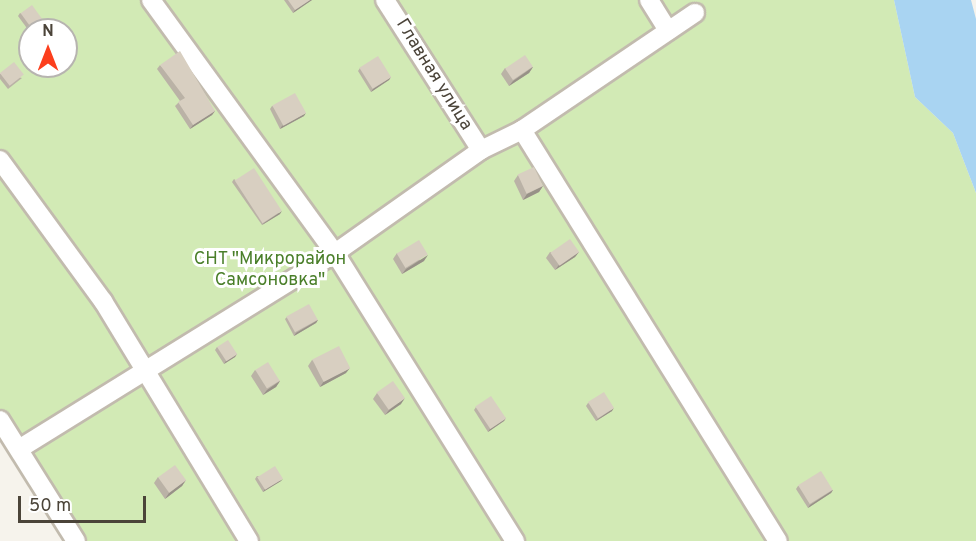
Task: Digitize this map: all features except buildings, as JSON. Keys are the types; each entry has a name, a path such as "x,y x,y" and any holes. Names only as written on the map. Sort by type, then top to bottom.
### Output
{"street":[{"path":"151,0 334,253 515,541"},
{"name":"Главная улица","path":"385,0 481,150"},
{"path":"649,0 668,31"},
{"path":"19,448 145,373 334,253 481,150 522,130 695,13"},
{"path":"522,130 778,541"},
{"path":"0,160 103,301 249,541"},
{"path":"0,420 76,541"}],"green space":[{"name":"СНТ \"Микрорайон Самсоновка\"","path":"0,0 894,0 915,97 953,133 976,193 976,541 76,541 0,420"}],"water":[{"path":"894,0 971,0 976,19 976,193 953,133 915,97"}]}
